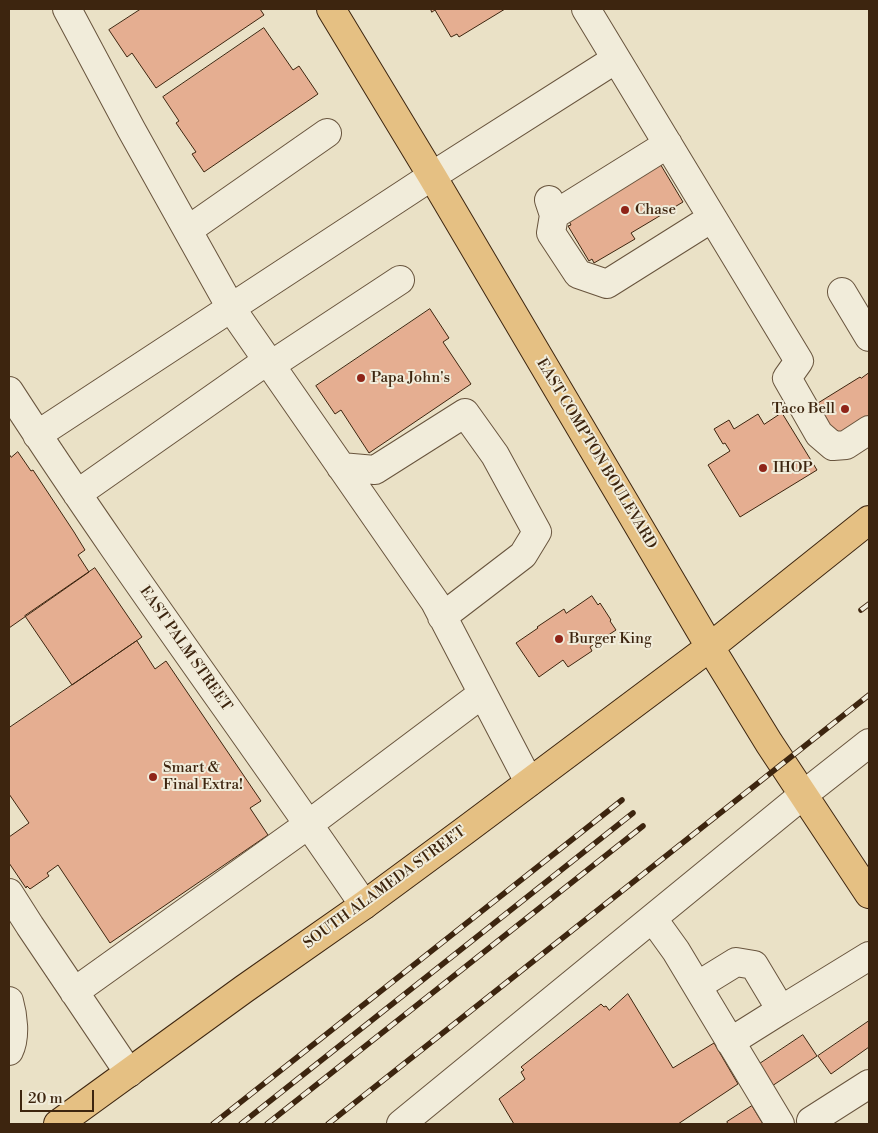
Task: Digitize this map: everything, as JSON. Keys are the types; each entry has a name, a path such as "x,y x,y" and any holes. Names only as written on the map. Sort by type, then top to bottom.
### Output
{"main road":[{"name":"EAST COMPTON BOULEVARD","path":"331,9 432,176 710,647 769,743 869,894"},
{"name":"SOUTH ALAMEDA STREET","path":"58,1124 244,989 364,905 710,647 869,520"}],"street":[{"path":"586,9 799,361 787,378 819,434 833,446 846,445 869,430"},
{"path":"70,10 131,129 231,308 435,602 529,782"},
{"path":"37,435 432,176 616,59"},
{"path":"188,230 327,133"},
{"path":"668,144 551,208 551,233 578,274 607,284 712,218"},
{"path":"77,494 269,363 400,280"},
{"path":"842,292 869,337"},
{"name":"EAST PALM STREET","path":"9,392 77,494 364,905"},
{"path":"341,467 375,470 465,413 495,454 537,532 524,555 442,617"},
{"path":"74,992 309,824 482,694"},
{"path":"401,1124 869,743"},
{"path":"9,893 129,1073"},
{"path":"652,919 676,951 780,1124"},
{"path":"730,1042 869,956"},
{"path":"697,986 736,962 754,965 781,1010"},
{"path":"9,1001 13,1015 9,1051"},
{"path":"811,1121 869,1084"}],"building":[{"path":"141,9 260,9 264,15 156,88 132,53 127,57 109,30"},
{"path":"431,9 505,9 459,37 457,34 451,37 435,10 432,12"},
{"path":"264,28 293,70 299,66 318,94 204,172 192,154 196,152 176,123 179,121 163,97"},
{"path":"659,162 683,202 631,233 635,239 594,263 592,259 589,261 568,226 571,225 567,217"},
{"path":"430,309 449,338 443,342 471,384 369,453 341,410 335,414 316,386"},
{"name":"Taco Bell","path":"869,373 869,423 839,439 830,428 818,403"},
{"name":"IHOP","path":"782,413 817,470 740,517 708,465 730,451 725,443 723,444 714,429 729,420 734,429 758,414 764,424"},
{"path":"18,452 31,471 33,470 85,550 78,555 89,572 9,628 9,454 11,457"},
{"path":"95,568 142,637 72,685 25,616"},
{"path":"592,596 598,605 600,603 616,630 590,647 592,651 568,667 563,660 539,677 516,643 564,609 566,613"},
{"path":"137,641 155,669 166,661 261,801 250,808 268,835 110,943 58,865 47,873 49,876 30,889 27,886 26,888 9,863 9,837 29,823 9,794 9,728"},
{"path":"628,994 673,1068 714,1043 738,1084 678,1124 514,1124 499,1099 525,1079 521,1072 524,1070 521,1067 601,1004 609,1010"},
{"path":"869,1021 869,1047 831,1074 818,1056"},
{"path":"803,1035 817,1056 772,1086 758,1065"},
{"path":"752,1106 763,1124 728,1124 727,1122"}],"railway":[{"path":"861,610 869,604"},
{"path":"328,1124 869,695"},
{"path":"213,1124 622,800"},
{"path":"241,1124 633,813"},
{"path":"267,1124 643,826"}],"place":[{"name":"Chase","path":"625,210"},
{"name":"Papa John's","path":"361,378"},
{"name":"Taco Bell","path":"845,409"},
{"name":"IHOP","path":"763,468"},
{"name":"Burger King","path":"559,639"},
{"name":"Smart & Final Extra!","path":"153,777"}]}
